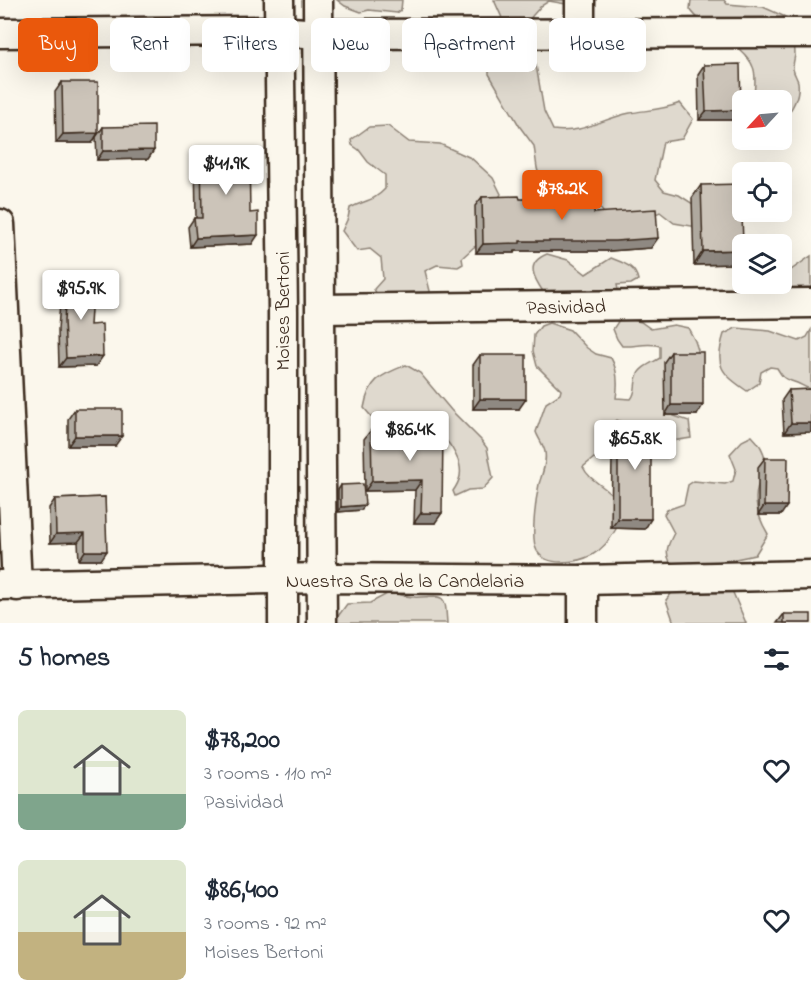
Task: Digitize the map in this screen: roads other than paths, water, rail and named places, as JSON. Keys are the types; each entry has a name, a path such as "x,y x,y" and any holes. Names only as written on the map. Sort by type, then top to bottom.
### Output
{"street":[{"name":"Moises Bertoni","path":"279,0 279,18"},
{"name":"Moises Bertoni","path":"318,0 318,18"},
{"path":"580,0 580,18"},
{"path":"0,33 202,32"},
{"path":"390,34 549,33"},
{"path":"646,33 811,33"},
{"name":"Moises Bertoni","path":"280,72 283,310 283,623"},
{"name":"Moises Bertoni","path":"318,72 322,623"},
{"path":"0,224 9,585"},
{"name":"Pasividad","path":"321,309 811,303"},
{"name":"Nuestra Sra de la Candelaria","path":"9,585 321,578 583,580 811,575"},
{"path":"583,580 583,623"}]}
